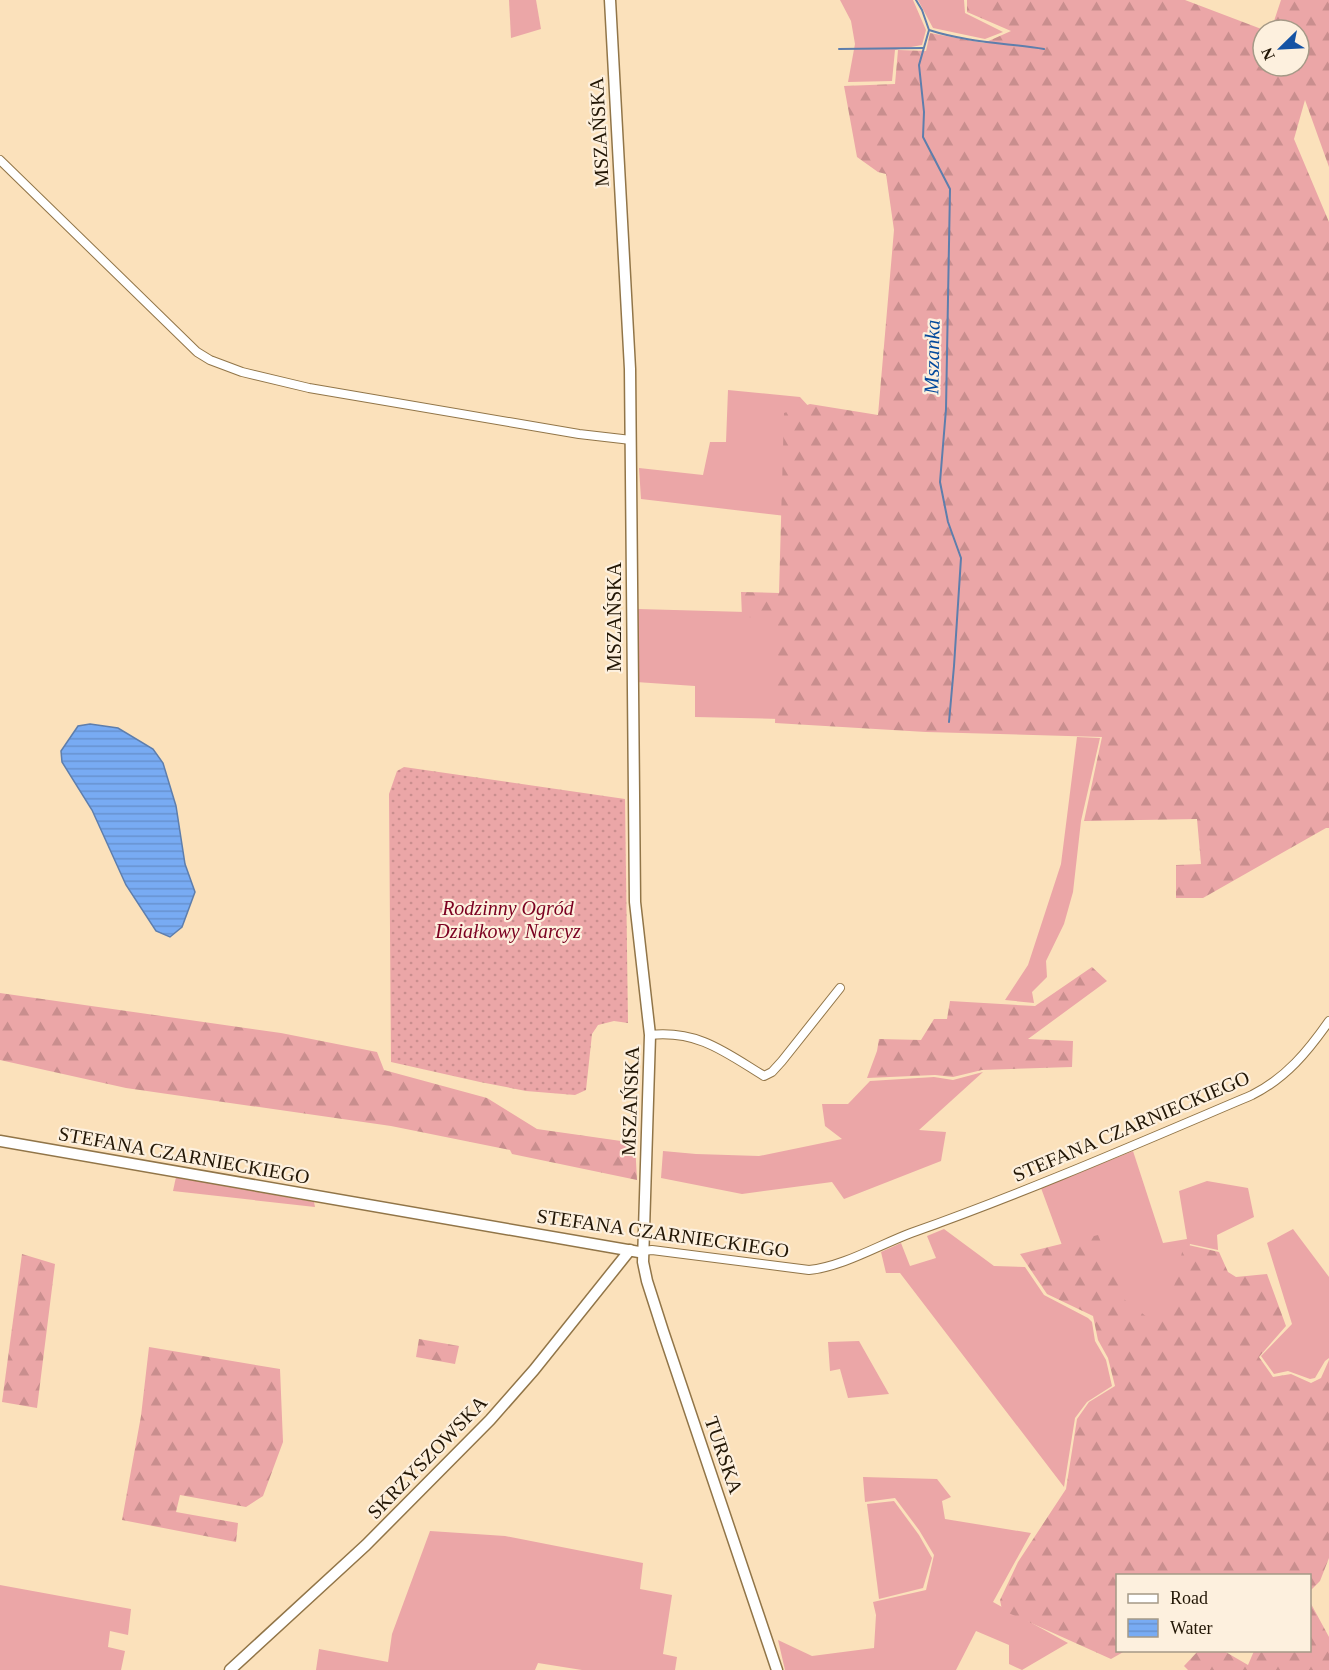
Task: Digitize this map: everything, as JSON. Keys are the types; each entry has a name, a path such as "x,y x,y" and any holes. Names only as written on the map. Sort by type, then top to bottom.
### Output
{"street":[{"name":"MSZAŃSKA","path":"610,0 630,369 635,902 650,1035 643,1251"},
{"path":"0,160 197,352 210,360 242,372 309,388 568,432 631,440"},
{"path":"650,1035 690,1036 717,1047 764,1076 772,1072 782,1061 840,987"},
{"name":"STEFANA CZARNIECKIEGO","path":"0,1141 639,1252 652,1250 809,1270 831,1266 883,1244 966,1214 1132,1147 1252,1095 1271,1085 1287,1072 1301,1058 1329,1021"},
{"name":"SKRZYSZOWSKA","path":"230,1670 366,1545 490,1420 534,1370 630,1250"},
{"name":"TURSKA","path":"643,1251 647,1281 777,1670"}],"green space":[{"path":"509,0 536,0 541,29 511,38"},
{"path":"840,0 913,0 926,30 922,45 895,50 892,81 848,82 855,44 851,21"},
{"path":"918,0 964,0 965,13 1003,32 985,39 933,28"},
{"path":"967,0 1185,0 1251,25 1251,78 1311,78 1311,18 1275,18 1281,0 1329,0 1329,167 1305,100 1294,139 1329,222 1329,828 1203,898 1176,898 1176,865 1201,864 1197,819 1084,821 1102,737 926,732 775,723 774,680 780,662 777,651 778,618 742,617 741,592 779,593 784,413 810,404 878,415 894,230 886,174 878,172 857,157 844,86 895,84 898,50 926,51 930,33 984,43 1011,31 967,12"},
{"path":"728,390 800,397 811,409 786,516 641,499 639,468 703,475 710,442 726,442"},
{"path":"638,609 781,614 780,719 695,717 695,686 636,682"},
{"path":"1077,737 1100,738 1081,821 1073,892 1064,924 1046,961 1047,977 1032,992 1034,1003 1005,1000 1028,965 1061,864"},
{"name":"Rodzinny Ogród Działkowy Narcyz","path":"404,767 625,799 628,1023 614,1021 598,1025 592,1034 586,1090 575,1095 526,1091 391,1062 389,794 397,771"},
{"path":"1092,967 1107,981 1028,1039 1073,1041 1072,1067 982,1070 953,1077 935,1075 867,1078 879,1039 921,1040 934,1019 947,1019 950,1001 1035,1006"},
{"path":"0,993 281,1033 377,1052 384,1070 487,1098 537,1129 635,1143 637,1180 512,1154 510,1150 391,1126 126,1088 0,1060"},
{"path":"983,1072 919,1130 946,1132 941,1161 844,1199 832,1182 742,1194 661,1178 663,1151 759,1156 842,1139 825,1126 822,1104 848,1104 870,1081 934,1077 953,1080"},
{"path":"1133,1151 1163,1243 1187,1239 1179,1191 1207,1181 1248,1188 1254,1217 1217,1235 1218,1250 1190,1244 1175,1307 1154,1330 1066,1256 1041,1188"},
{"path":"176,1177 314,1202 315,1207 173,1191"},
{"path":"944,1229 994,1266 1025,1267 1044,1295 1092,1322 1095,1341 1106,1360 1112,1386 1087,1402 1075,1418 1064,1487 900,1273 886,1273 881,1252 901,1243 910,1266 936,1258 927,1236"},
{"path":"1293,1229 1329,1277 1329,1358 1315,1378 1310,1379 1288,1371 1274,1374 1261,1356 1292,1324 1267,1243"},
{"path":"1098,1235 1125,1300 1156,1324 1169,1307 1184,1244 1219,1252 1228,1272 1236,1277 1267,1274 1286,1326 1259,1357 1273,1377 1291,1374 1311,1383 1321,1378 1329,1360 1329,1558 1320,1581 1311,1590 1311,1574 1116,1574 1116,1652 1123,1652 1111,1659 1002,1610 1000,1600 1018,1562 1066,1489 1077,1419 1089,1402 1115,1386 1108,1358 1098,1340 1093,1316 1047,1294 1020,1254"},
{"path":"22,1254 55,1264 37,1408 2,1402"},
{"path":"419,1339 459,1346 455,1364 416,1357"},
{"path":"859,1341 889,1394 848,1398 840,1369 830,1371 828,1342"},
{"path":"149,1347 280,1369 283,1442 263,1496 246,1507 180,1495 176,1512 238,1523 236,1542 122,1520 141,1416"},
{"path":"863,1477 937,1479 951,1497 942,1501 945,1519 1031,1533 993,1602 1068,1643 1022,1670 1009,1664 1009,1645 976,1631 956,1670 785,1670 778,1640 812,1656 874,1648 876,1615 873,1602 926,1590 934,1555 895,1498 865,1502"},
{"path":"894,1501 919,1535 932,1558 923,1588 879,1599 867,1504"},
{"path":"430,1531 505,1536 643,1563 640,1589 672,1595 663,1654 677,1657 675,1670 582,1670 538,1663 535,1670 316,1670 319,1649 388,1662 392,1634"},
{"path":"0,1585 131,1609 128,1635 110,1631 108,1647 125,1651 121,1670 0,1670"},
{"path":"1311,1604 1329,1637 1329,1670 1188,1670 1184,1666 1197,1652 1226,1652 1248,1665 1254,1652 1311,1652"}],"water":[{"path":"90,724 118,728 153,749 163,763 176,806 185,864 195,892 182,927 170,937 156,931 126,885 92,810 62,762 61,751 78,726"}],"waterway":[{"name":"Mszanka","path":"916,0 929,30 919,65 924,112 923,137 950,189 946,409 940,482 948,522 961,558 949,722"},
{"path":"929,30 971,40 1044,49"},
{"path":"839,49 923,48"}]}
